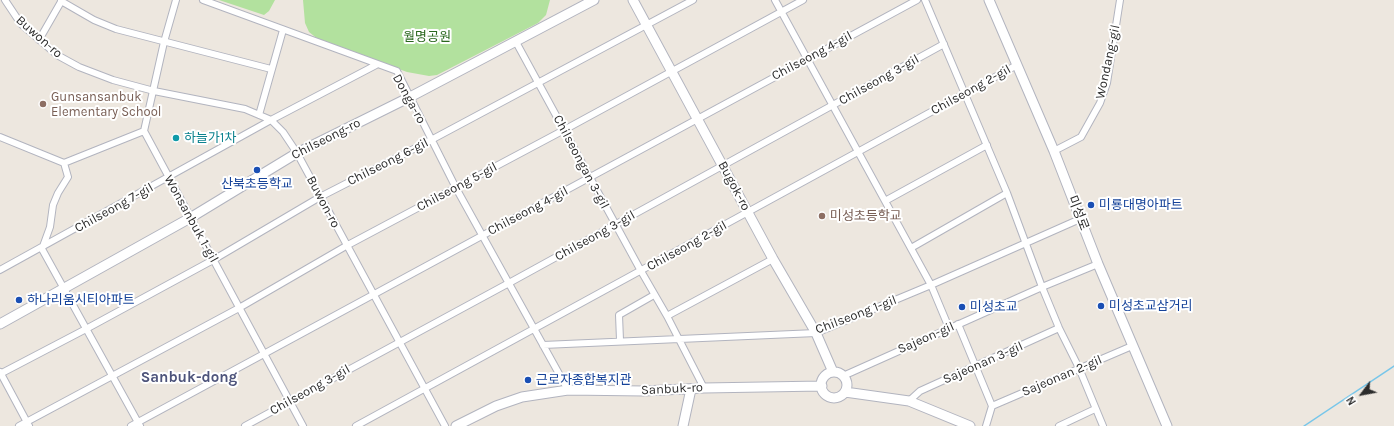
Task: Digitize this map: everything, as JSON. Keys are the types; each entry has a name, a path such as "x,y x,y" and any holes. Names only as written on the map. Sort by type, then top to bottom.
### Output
{"street":[{"name":"Buwon-ro","path":"5,0 21,24 57,55 79,67 113,80 154,91 245,109 271,120 283,132 297,153 346,246 445,426"},
{"path":"0,137 64,163 144,131 164,42 176,0"},
{"name":"Donga-ro","path":"203,0 376,65 397,71 456,188 568,390"},
{"name":"Chilseong-ro","path":"0,324 190,218 297,153 410,97 594,0"},
{"name":"Bugok-ro","path":"633,0 648,25 773,259 816,333 833,372"},
{"name":"Chilseong 6-gil","path":"0,373 86,330 213,260 320,197 431,140 693,0"},
{"path":"775,0 931,285 949,328"},
{"name":"Chilseong 5-gil","path":"19,426 28,424 112,376 239,308 346,246 803,0"},
{"name":"Chilseong 4-gil","path":"131,426 139,424 697,118 917,0"},
{"path":"925,0 1007,193 1024,242 1059,328 1079,368 1103,426"},
{"name":"미성로","path":"989,0 1054,151 1098,264 1167,426"},
{"name":"Wondang-gil","path":"1054,151 1081,137 1100,103 1106,83 1120,0"},
{"path":"39,40 62,1 94,20 116,30 271,68"},
{"path":"259,115 282,30"},
{"name":"Chilseongan 3-gil","path":"516,42 654,295 667,316 704,388"},
{"name":"Chilseong 3-gil","path":"245,426 944,44"},
{"name":"Chilseong 7-gil","path":"0,270 42,249 271,120 376,65"},
{"name":"Chilseong 2-gil","path":"356,426 425,390 1017,65"},
{"name":"Wonsanbuk 1-gil","path":"144,131 303,426"},
{"path":"885,201 987,145"},
{"path":"64,163 68,177 58,193 53,205 50,227 42,249 139,424"},
{"path":"911,248 1007,193"},
{"name":"Chilseong 1-gil","path":"544,345 620,340 680,340 816,333 931,285 1024,242 1080,219"},
{"path":"667,316 773,259"},
{"name":"Sajeon-gil","path":"843,376 1042,287 1098,264"},
{"path":"620,340 619,316 654,295"},
{"path":"958,324 992,406 986,426"},
{"name":"Sajeonan 3-gil","path":"908,401 920,391 1059,328"},
{"name":"Sajeonan 2-gil","path":"992,406 1132,346"},
{"path":"833,372 843,376 847,385 842,396 834,398 826,395 822,386 825,376 833,372"},
{"path":"0,373 28,424"},
{"name":"Sanbuk-ro","path":"456,426 496,406 522,397 568,390 644,391 704,388 822,386"},
{"path":"683,426 691,389"},
{"path":"845,392 908,401 970,426"},
{"path":"1059,426 1096,408"}],"green space":[{"path":"219,0 275,0 269,11 264,15"},
{"name":"월명공원","path":"303,0 550,0 546,15 538,23 437,75 429,76 407,72 319,40 309,32 305,23"}],"waterway":[{"path":"1304,426 1394,366"}],"place":[{"name":"Gunsansanbuk Elementary School","path":"43,104"},
{"name":"하늘가1차","path":"176,138"},
{"name":"산북초등학교","path":"257,170"},
{"name":"미룡대명아파트","path":"1091,205"},
{"name":"미성초등학교","path":"822,216"},
{"name":"하나리움시티아파트","path":"19,300"},
{"name":"미성초교삼거리","path":"1101,306"},
{"name":"미성초교","path":"962,307"},
{"name":"근로자종합복지관","path":"528,380"}],"district":[{"name":"Sanbuk-dong","path":"189,378"}]}
